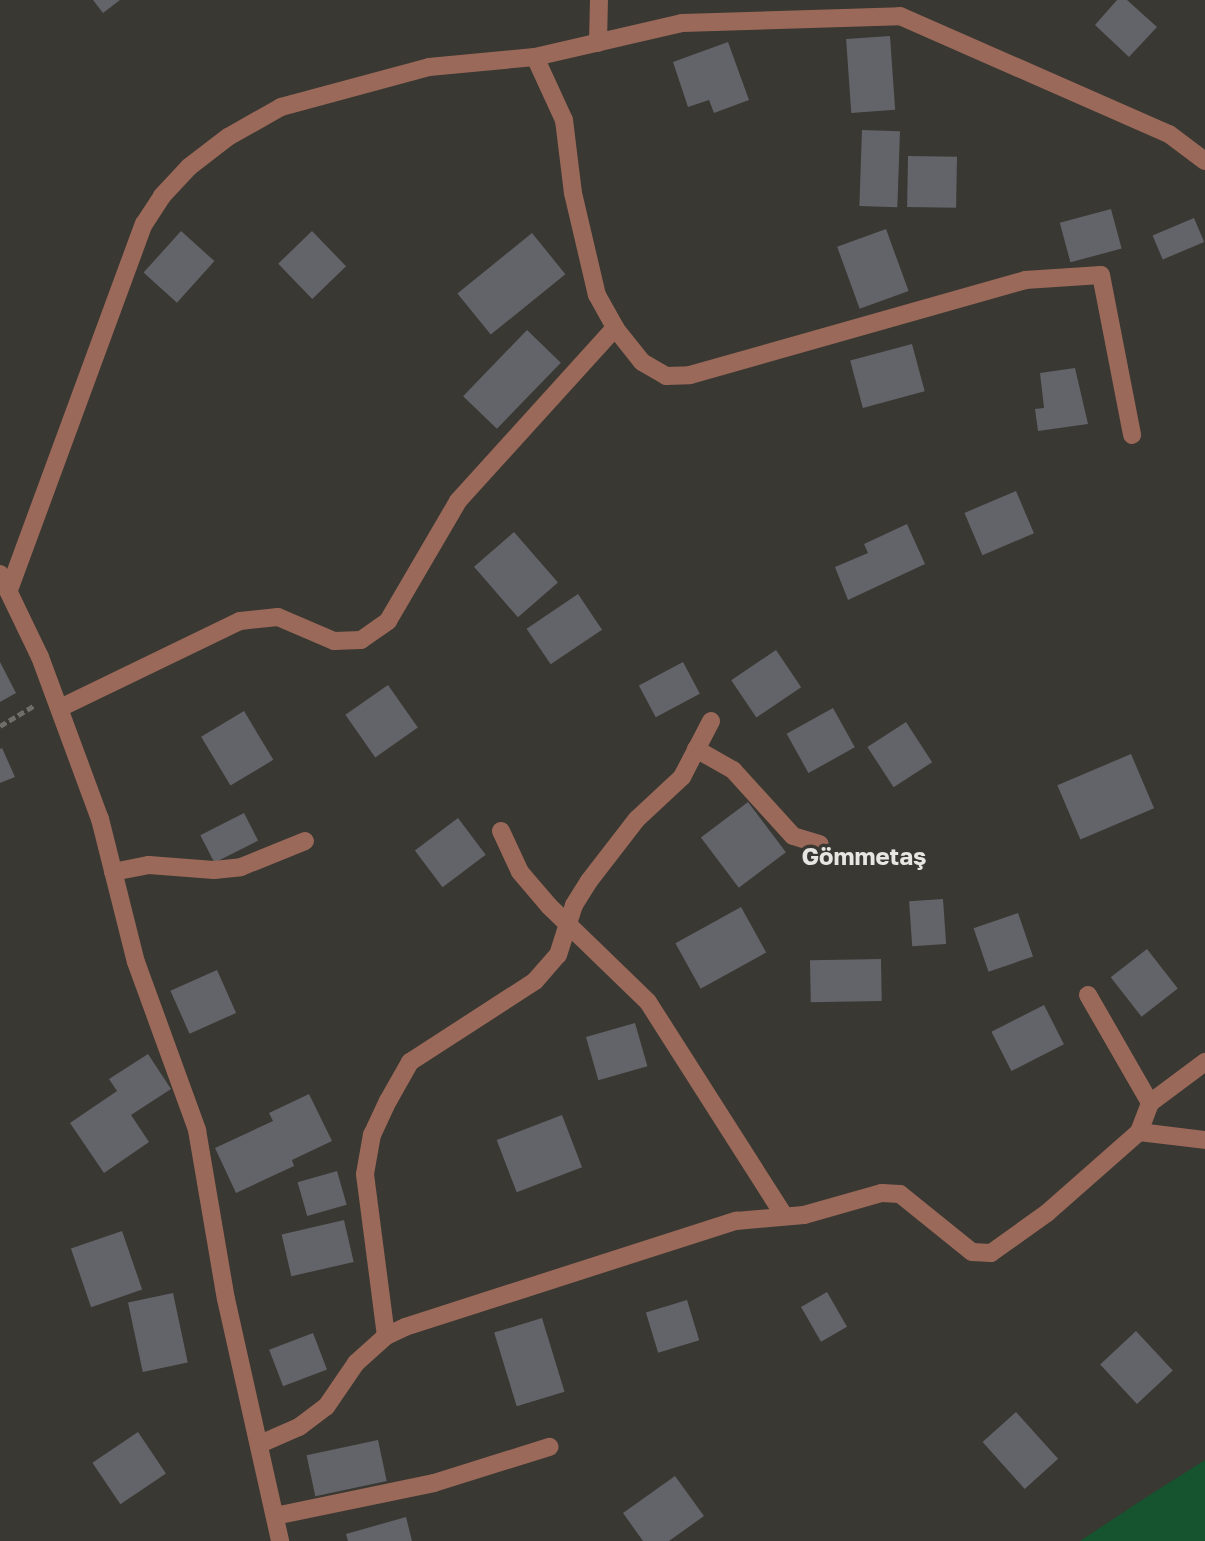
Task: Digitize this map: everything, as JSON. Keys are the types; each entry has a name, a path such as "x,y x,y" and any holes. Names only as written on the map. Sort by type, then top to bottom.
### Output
{"street":[{"path":"598,43 599,0"},
{"path":"280,1541 226,1299 198,1130 136,962 100,820 57,701 4,582 144,224 162,196 189,167 228,137 281,107 334,89 429,67 534,57 682,23 897,8 1169,134 1205,161"},
{"path":"534,57 564,120 572,193 594,283 614,328 642,362 666,376 690,375 1025,280 1101,275 1132,435"},
{"path":"57,701 240,621 278,617 334,641 361,640 388,621 458,500 614,328"},
{"path":"386,1336 365,1174 372,1135 410,1062 535,981 558,955 569,927 573,905 637,820 682,777 710,721"},
{"path":"696,749 733,770 793,836 820,844"},
{"path":"501,831 520,872 569,927 649,1002 783,1214"},
{"path":"113,872 149,865 214,870 241,867 305,841"},
{"path":"1088,995 1150,1103"},
{"path":"260,1444 299,1427 326,1407 356,1363 386,1336 736,1221 783,1214 804,1215 882,1193 900,1195 972,1252 991,1253 1047,1213 1139,1132 1150,1103 1205,1062"},
{"path":"1139,1132 1205,1140"},
{"path":"275,1516 434,1483 549,1447"}],"path":[{"path":"0,726 57,701"}],"green space":[{"path":"1205,1460 1205,1541 1080,1541 1145,1498"}],"building":[{"path":"93,0 120,0 103,13"},
{"path":"1117,0 1127,0 1157,27 1129,57 1095,25"},
{"path":"890,36 895,110 851,113 846,39"},
{"path":"728,42 749,100 714,113 709,100 688,107 673,62"},
{"path":"862,130 900,131 897,207 859,206"},
{"path":"908,156 957,157 956,208 907,207"},
{"path":"1111,209 1122,249 1070,262 1060,223"},
{"path":"1194,218 1204,242 1163,260 1153,236"},
{"path":"886,229 909,291 860,309 837,247"},
{"path":"181,231 214,261 177,303 144,273"},
{"path":"312,231 346,266 312,299 278,264"},
{"path":"532,233 565,274 491,335 457,293"},
{"path":"527,330 561,363 497,429 463,396"},
{"path":"912,344 925,391 863,408 850,361"},
{"path":"1075,368 1088,424 1038,431 1035,409 1044,408 1040,373"},
{"path":"1016,491 1034,533 982,555 964,513"},
{"path":"907,524 925,564 848,600 835,567 868,553 864,544"},
{"path":"514,532 558,583 518,617 474,567"},
{"path":"578,594 602,630 551,664 527,629"},
{"path":"776,650 801,687 756,718 731,680"},
{"path":"0,662 16,693 0,702"},
{"path":"683,662 700,694 656,717 639,685"},
{"path":"388,685 418,728 375,757 345,715"},
{"path":"833,708 855,747 808,773 787,734"},
{"path":"244,711 273,760 230,786 201,737"},
{"path":"906,722 932,762 894,787 867,747"},
{"path":"2,748 15,777 0,783 0,749"},
{"path":"1131,754 1154,808 1080,840 1057,785"},
{"path":"748,802 786,852 739,888 701,838"},
{"path":"244,813 258,841 214,863 200,835"},
{"path":"458,818 486,855 443,887 415,850"},
{"path":"943,899 946,944 912,946 909,901"},
{"path":"741,907 766,952 701,989 675,943"},
{"path":"1018,913 1033,956 989,972 974,928"},
{"path":"1147,949 1178,988 1142,1017 1111,977"},
{"path":"881,959 882,1001 811,1002 810,960"},
{"path":"217,970 236,1013 190,1034 170,991"},
{"path":"1044,1005 1064,1044 1011,1071 991,1032"},
{"path":"635,1023 647,1066 598,1080 586,1037"},
{"path":"148,1054 171,1089 131,1115 149,1142 104,1173 70,1123 117,1091 109,1079"},
{"path":"309,1094 332,1141 292,1160 294,1166 236,1193 215,1148 273,1121 269,1113"},
{"path":"562,1115 582,1167 517,1192 497,1140"},
{"path":"337,1171 347,1205 307,1216 298,1182"},
{"path":"344,1220 354,1262 291,1276 282,1234"},
{"path":"122,1231 142,1290 91,1307 71,1249"},
{"path":"827,1292 847,1327 821,1342 801,1307"},
{"path":"173,1293 188,1362 143,1372 128,1303"},
{"path":"687,1300 699,1340 658,1353 646,1313"},
{"path":"542,1318 565,1392 517,1406 494,1333"},
{"path":"1136,1331 1173,1370 1137,1404 1100,1364"},
{"path":"313,1333 327,1369 283,1386 269,1350"},
{"path":"1016,1412 1058,1459 1025,1489 983,1442"},
{"path":"138,1432 166,1473 120,1504 92,1463"},
{"path":"378,1440 387,1481 315,1496 307,1455"},
{"path":"675,1476 704,1516 669,1541 643,1541 623,1513"},
{"path":"406,1517 412,1541 348,1541 346,1534"}],"district":[{"name":"Gömmetaş","path":"864,856"}]}
